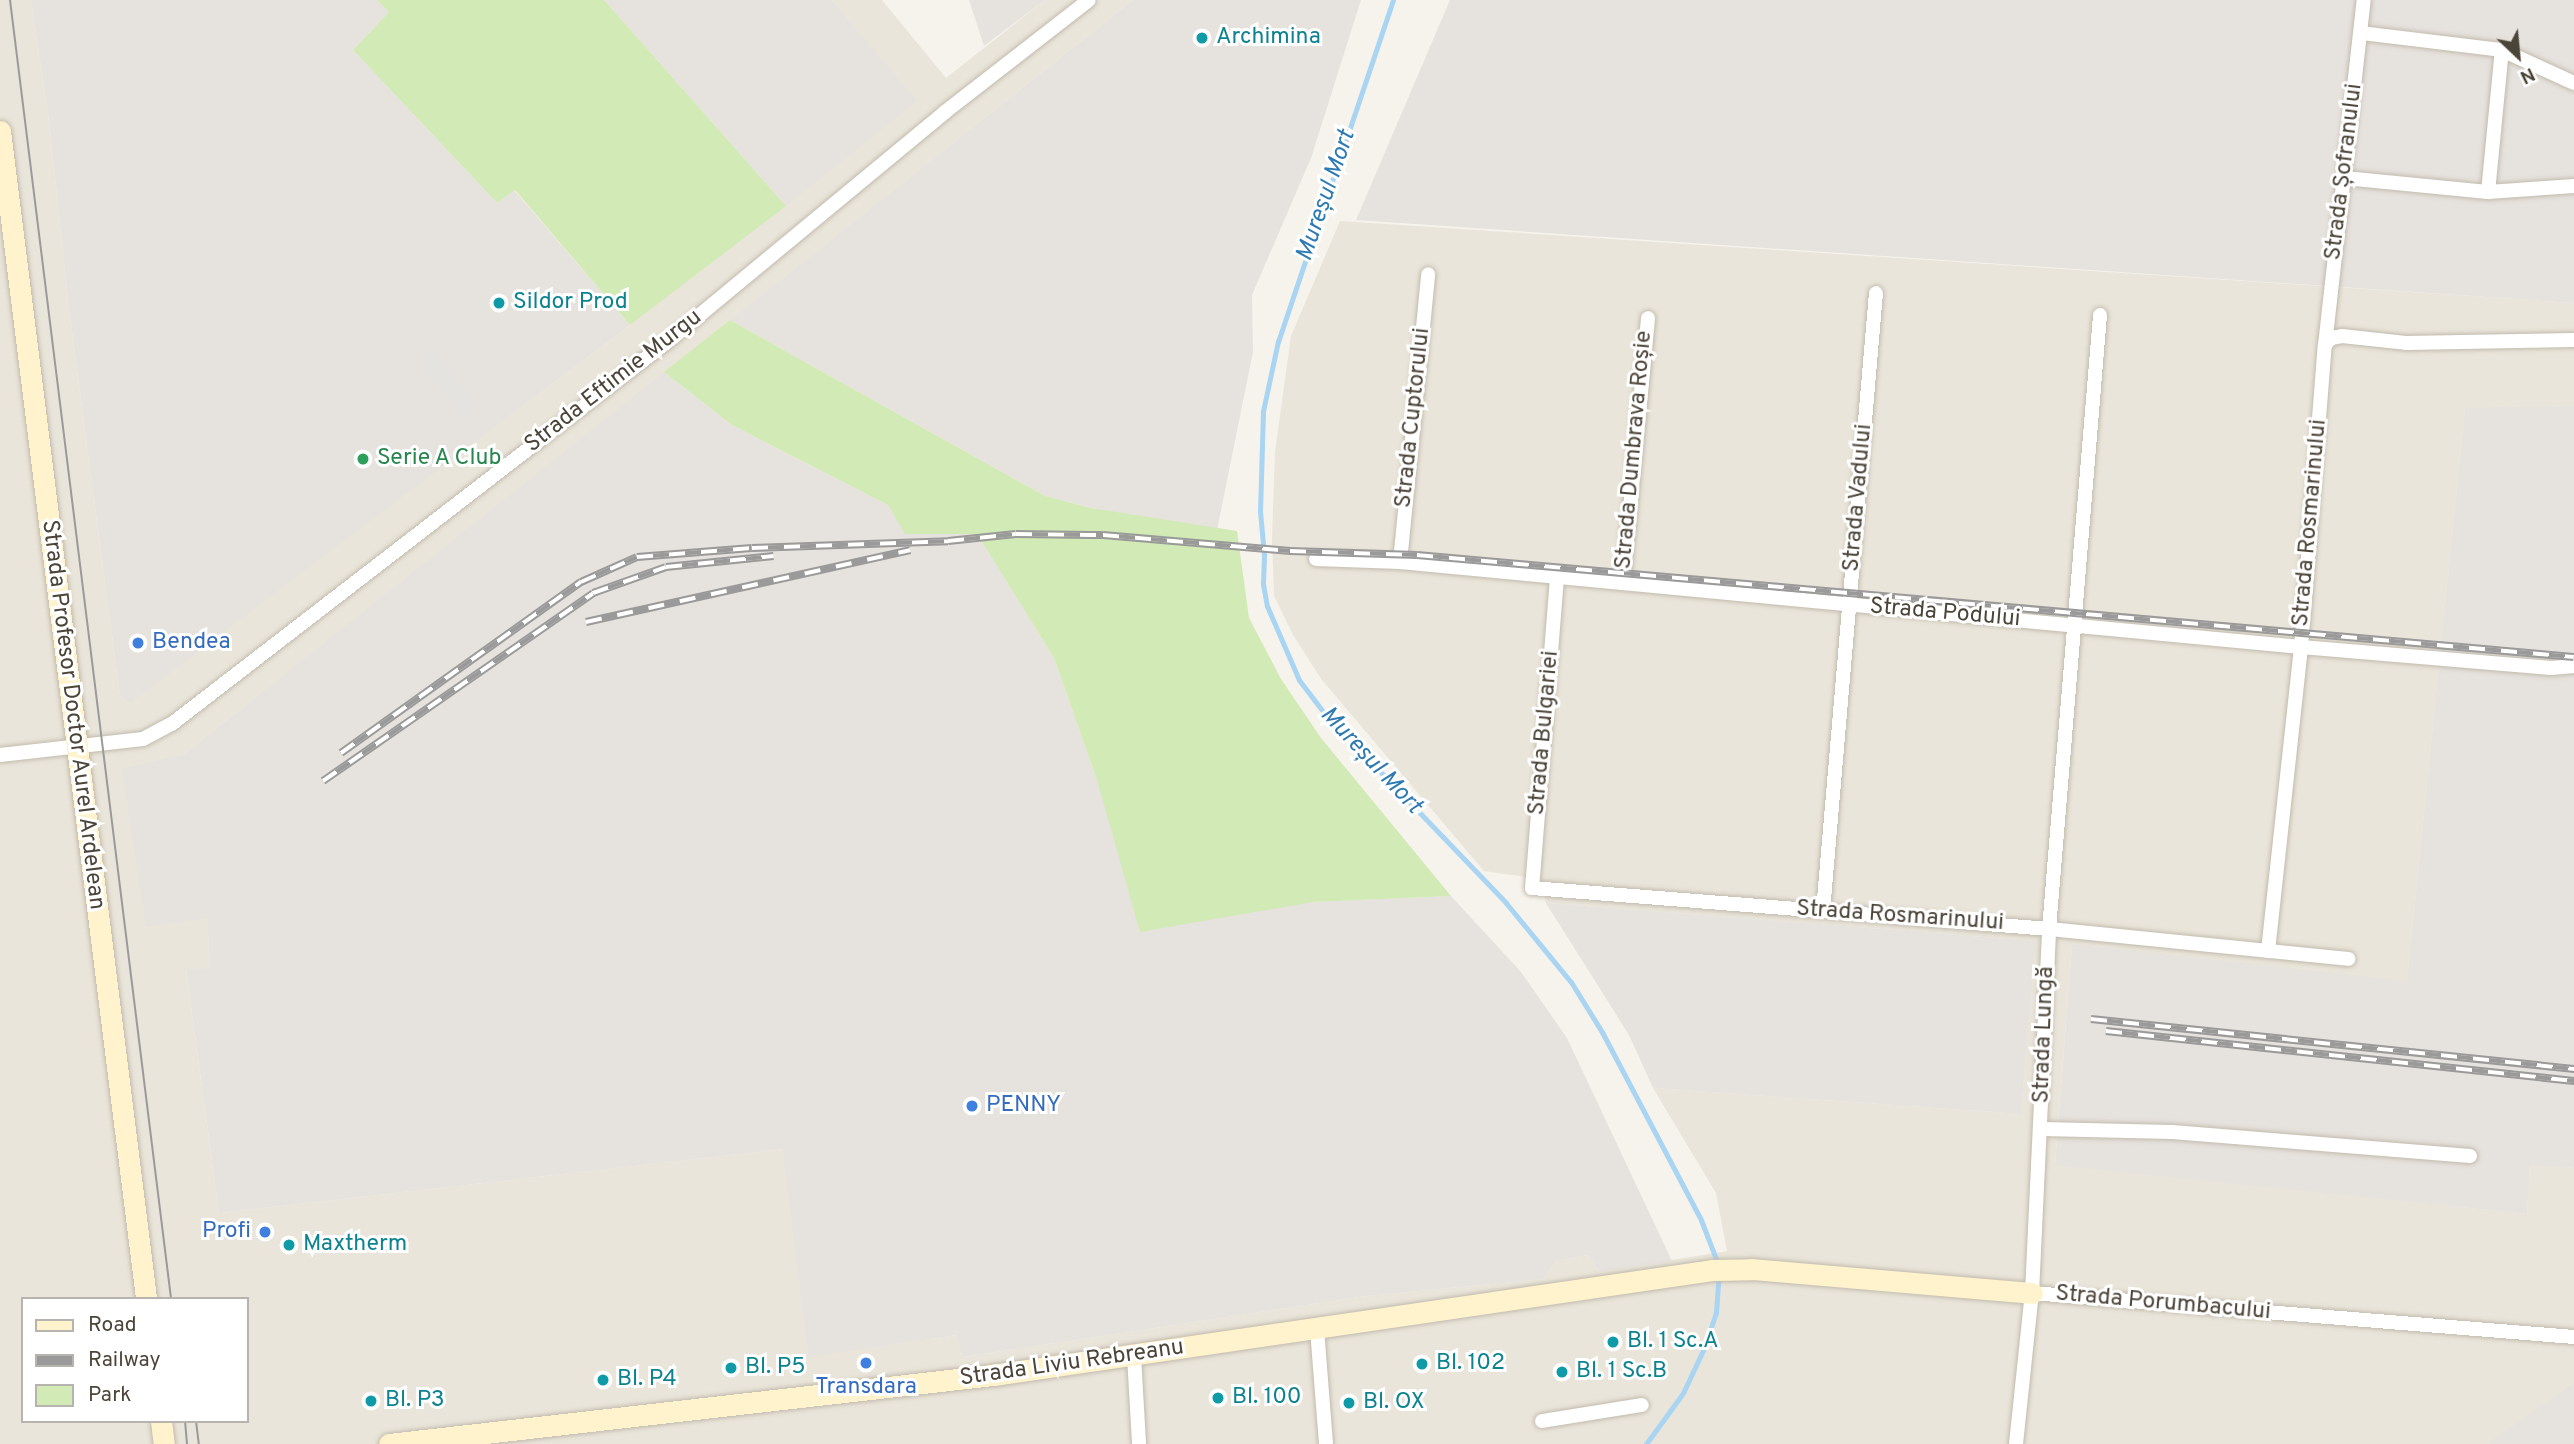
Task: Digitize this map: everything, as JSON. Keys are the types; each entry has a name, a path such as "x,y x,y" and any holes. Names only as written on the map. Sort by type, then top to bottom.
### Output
{"street":[{"name":"Strada Eftimie Murgu","path":"0,755 143,739 173,723 672,338 935,120 1089,0"},
{"name":"Strada Șofranului","path":"2325,345 2364,0"},
{"path":"2361,33 2502,50 2574,83"},
{"path":"2488,192 2502,50"},
{"name":"Strada Profesor Doctor Aurel Ardelean","path":"0,131 75,748 146,1297"},
{"path":"2344,178 2488,192 2574,186"},
{"name":"Strada Cuptorului","path":"1400,562 1428,274"},
{"name":"Strada Vadului","path":"1823,911 1877,293"},
{"name":"Strada Lungă","path":"2016,1444 2032,1293 2042,1129 2049,929 2100,316"},
{"name":"Strada Dumbrava Roșie","path":"1623,583 1648,318"},
{"path":"2325,345 2332,338 2342,336 2406,343 2574,341"},
{"name":"Strada Rosmarinului","path":"2268,951 2301,647 2325,345"},
{"name":"Strada Podului","path":"1316,559 1400,562 2301,647 2552,668 2574,666"},
{"name":"Strada Bulgariei","path":"1532,888 1557,578"},
{"name":"Strada Rosmarinului","path":"1532,888 2049,929 2348,959"},
{"path":"2042,1129 2172,1132 2470,1156"},
{"name":"Strada Porumbacului","path":"1752,1269 2574,1337"},
{"name":"Strada Liviu Rebreanu","path":"389,1444 590,1433 1713,1270 1752,1269"},
{"path":"1317,1329 1326,1444"},
{"path":"1134,1356 1139,1444"},
{"path":"1542,1421 1642,1405"},
{"path":"161,1423 164,1444"}],"shaded area":[{"path":"0,0 31,0 49,121 69,309 120,696 130,702 630,325 916,101 832,0 882,0 946,78 1045,0 1133,0 184,754 123,768 207,917 210,968 186,970 219,1213 784,1149 808,1356 958,1335 964,1357 1366,1296 1544,1279 1555,1261 1588,1255 1600,1272 1727,1251 1716,1193 1653,1088 2021,1114 2034,941 1546,903 1540,879 1484,871 1322,680 1293,635 1274,596 1272,538 1275,452 1291,336 1340,221 2574,303 2574,406 2465,409 2407,982 2072,944 2055,1164 2527,1214 2530,1164 2574,1168 2574,1382 2489,1444 0,1444"},
{"path":"31,0 377,0 389,12 353,50 497,203 514,190 630,325 130,703 120,696 69,309 49,121"},
{"path":"604,0 832,0 917,101 786,206"},
{"path":"969,0 1045,0 984,46"},
{"path":"1133,0 1361,0 1311,158 1252,295 1253,352 1217,530 1091,508 1045,496 730,320"},
{"path":"1450,0 2574,0 2574,303 1356,220"},
{"path":"434,350 479,408 463,420 418,362"},
{"path":"664,372 732,425 888,505 906,534 977,534 1054,658 1097,780 1313,902 1451,896 1521,972 1567,1038 1672,1261 1600,1272 1588,1255 1555,1261 1544,1279 1366,1296 963,1357 957,1335 808,1357 783,1149 219,1213 186,969 210,968 207,918 146,927 122,768 184,754"},
{"path":"2574,406 2574,1168 2530,1165 2527,1214 2055,1165 2072,944 2407,981 2465,408"},
{"path":"1546,903 2035,941 2021,1114 1653,1088 1629,1035"},
{"path":"2574,1382 2574,1444 2489,1444 2490,1442"}],"green space":[{"path":"377,0 604,0 786,206 630,325 515,190 497,203 353,50 389,12"},
{"path":"730,320 1045,496 1091,508 1237,531 1249,618 1281,679 1321,738 1451,896 1313,902 1140,932 1097,780 1054,658 977,534 905,534 888,505 732,425 664,372"}],"waterway":[{"name":"Mureșul Mort","path":"1393,0 1278,341 1263,411 1260,511 1264,555 1263,584 1267,606 1299,680 1325,714 1506,903 1571,982 1602,1032 1701,1220 1718,1264"},
{"name":"Mureșul Mort","path":"1646,1444 1683,1393 1705,1346 1716,1313 1719,1274"}],"tram line":[{"path":"10,0 171,1297"},
{"path":"185,1423 187,1444"},
{"path":"196,1423 199,1444"}],"railway":[{"path":"341,753 581,582 637,557 752,548 948,541 1016,534 1103,535 1290,551 1417,555 2574,657"},
{"path":"586,622 910,550"},
{"path":"323,781 593,593 666,567 773,556"},
{"path":"2091,1019 2574,1069"},
{"path":"2106,1031 2574,1081"}],"place":[{"name":"Archimina","path":"1202,38"},
{"name":"Sildor Prod","path":"499,303"},
{"name":"Serie A Club","path":"363,459"},
{"name":"Bendea","path":"138,643"},
{"name":"PENNY","path":"972,1106"},
{"name":"Profi","path":"265,1232"},
{"name":"Maxtherm","path":"289,1245"},
{"name":"Bl. 1 Sc.A","path":"1613,1342"},
{"name":"Transdara","path":"866,1363"},
{"name":"Bl. 102","path":"1422,1364"},
{"name":"Bl. P5","path":"731,1368"},
{"name":"Bl. 1 Sc.B","path":"1562,1372"},
{"name":"Bl. P4","path":"603,1380"},
{"name":"Bl. 100","path":"1218,1398"},
{"name":"Bl. P3","path":"371,1401"},
{"name":"Bl. OX","path":"1349,1403"}]}
